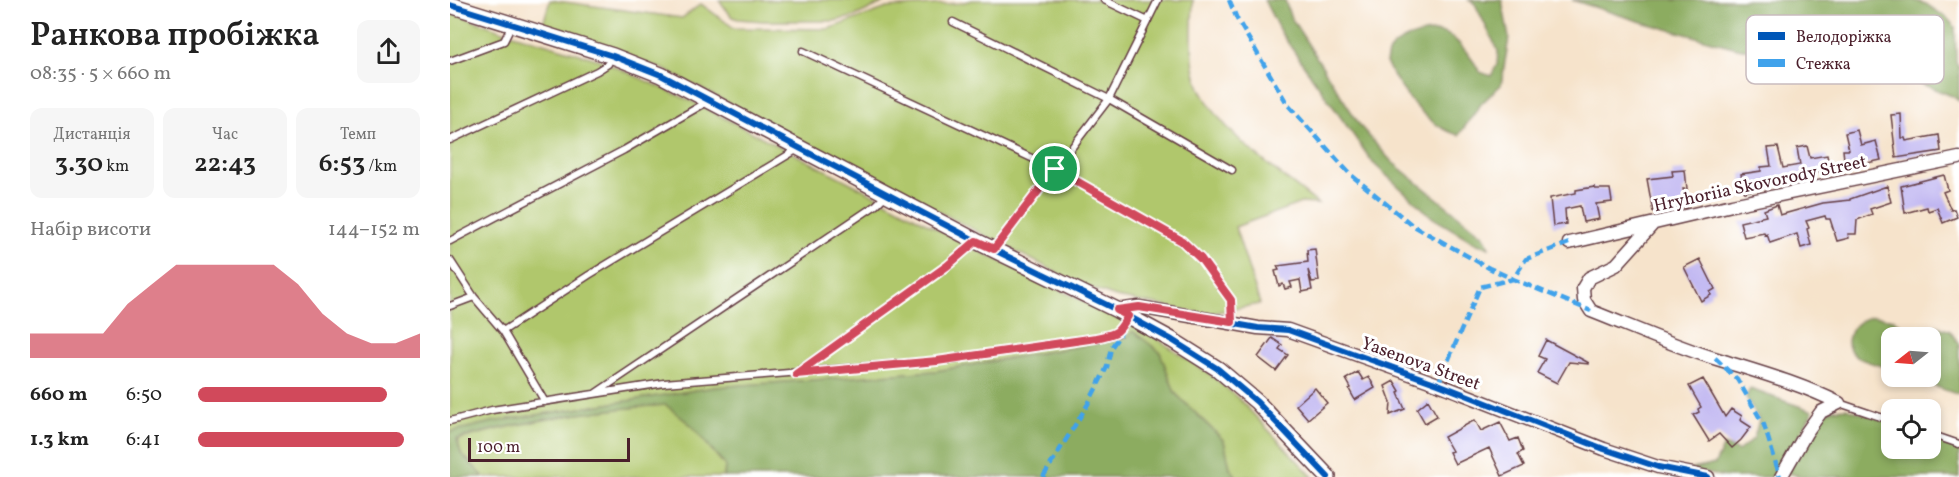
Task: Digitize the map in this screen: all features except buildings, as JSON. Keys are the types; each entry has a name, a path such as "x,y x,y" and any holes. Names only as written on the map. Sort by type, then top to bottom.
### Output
{"street":[{"path":"450,4 613,56 661,75 976,241 1123,313 1218,369 1257,402 1328,477"},
{"name":"Hryhoriia Skovorody Street","path":"1569,243 1959,158"},
{"path":"1652,225 1616,265 1589,278 1583,288 1584,300 1591,311 1715,358 1814,390 1839,403"},
{"name":"Yasenova Street","path":"1123,313 1139,307 1288,330 1438,384 1604,449 1658,467 1708,477"},
{"path":"1781,477 1821,412 1839,403"}],"lane":[{"path":"1104,0 1148,21"},
{"path":"994,249 1109,99 1158,0"},
{"path":"953,22 1109,99 1232,170"},
{"path":"450,61 504,41 512,24"},
{"path":"803,51 1055,169 1182,241 1201,259 1231,300 1232,322"},
{"path":"450,140 597,71 608,64 613,56"},
{"path":"450,241 624,150 710,100"},
{"path":"503,331 589,275 799,149"},
{"path":"594,395 876,205 888,193"},
{"path":"796,374 947,266 976,241"},
{"path":"450,260 474,297 503,331 546,402"},
{"path":"450,306 474,297"},
{"path":"450,422 492,410 664,383 937,361 1096,338 1117,333 1123,313"},
{"path":"1839,403 1881,417"},
{"path":"1941,438 1959,444"}],"green space":[{"path":"550,0 682,18 701,4 734,28 828,29 887,8 960,3 972,0 1193,0 1194,68 1200,88 1210,105 1222,121 1252,151 1318,204 1301,203 1235,227 1260,304 1207,314 1116,297 1079,284 663,69 542,27"},
{"path":"719,0 889,0 853,17 834,21 763,21 732,17"},
{"path":"1264,0 1285,0 1290,16 1361,127 1392,162 1484,236 1489,247 1477,244 1433,218 1373,163 1281,33"},
{"path":"1469,0 1502,0 1509,38 1501,85 1481,104 1459,135 1447,131 1426,116 1407,96 1386,63 1389,51 1395,45 1418,34 1436,32 1444,33 1454,39 1467,52 1480,72 1491,76 1497,64 1498,51 1475,4"},
{"path":"1572,0 1913,0 1926,4 1942,15 1746,15 1746,49 1645,23"},
{"path":"450,12 503,31 600,60 693,102 965,244 1138,326 1211,375 1240,400 1313,477 1237,477 1230,468 1224,441 1175,393 1160,353 1127,337 936,371 716,387 492,422 450,432"},
{"path":"1944,16 1955,27 1956,62 1959,67 1959,101 1922,84 1944,84"},
{"path":"1873,316 1892,319 1904,327 1881,327 1881,366 1861,359 1850,351 1848,344 1850,332 1861,320"},
{"path":"1941,328 1950,331 1959,344 1959,395 1937,387 1941,387"},
{"path":"1133,331 1160,352 1175,393 1224,441 1230,468 1237,477 724,477 725,465 691,425 666,405 613,409 561,417 457,439 461,453 484,477 450,477 450,432 492,422 716,387 936,371 1121,339"},
{"path":"1750,389 1813,411 1776,477 1726,477 1688,470 1715,464 1724,445 1738,451 1754,438 1759,420 1746,397"},
{"path":"666,405 691,425 725,466 724,477 484,477 461,453 457,440 561,417 613,409"},
{"path":"1846,408 1881,420 1881,459 1941,459 1941,441 1959,447 1959,477 1805,477 1787,473 1822,415 1833,409"}],"marked path":[{"path":"1229,0 1237,19 1288,105 1350,174 1412,225 1513,279 1480,287 1438,384"},
{"path":"1569,243 1526,259 1513,279 1591,311"},
{"path":"1043,477 1088,404 1107,367 1111,348 1121,333 1121,328"},
{"path":"1715,358 1737,379 1764,425 1780,477"}],"cycle path":[{"path":"450,5 613,56 661,75 976,241 1117,310 1172,340 1218,369 1257,402 1328,477"},
{"path":"1117,310 1139,307 1258,328 1288,330 1438,384 1604,449 1658,467 1708,477"}],"route":[{"path":"1055,169 1182,241 1201,259 1231,300 1232,322 1139,307 1117,310 1128,316 1121,328 1117,333 1096,338 937,361 796,374 947,266 976,241 994,249 1055,169"}]}
